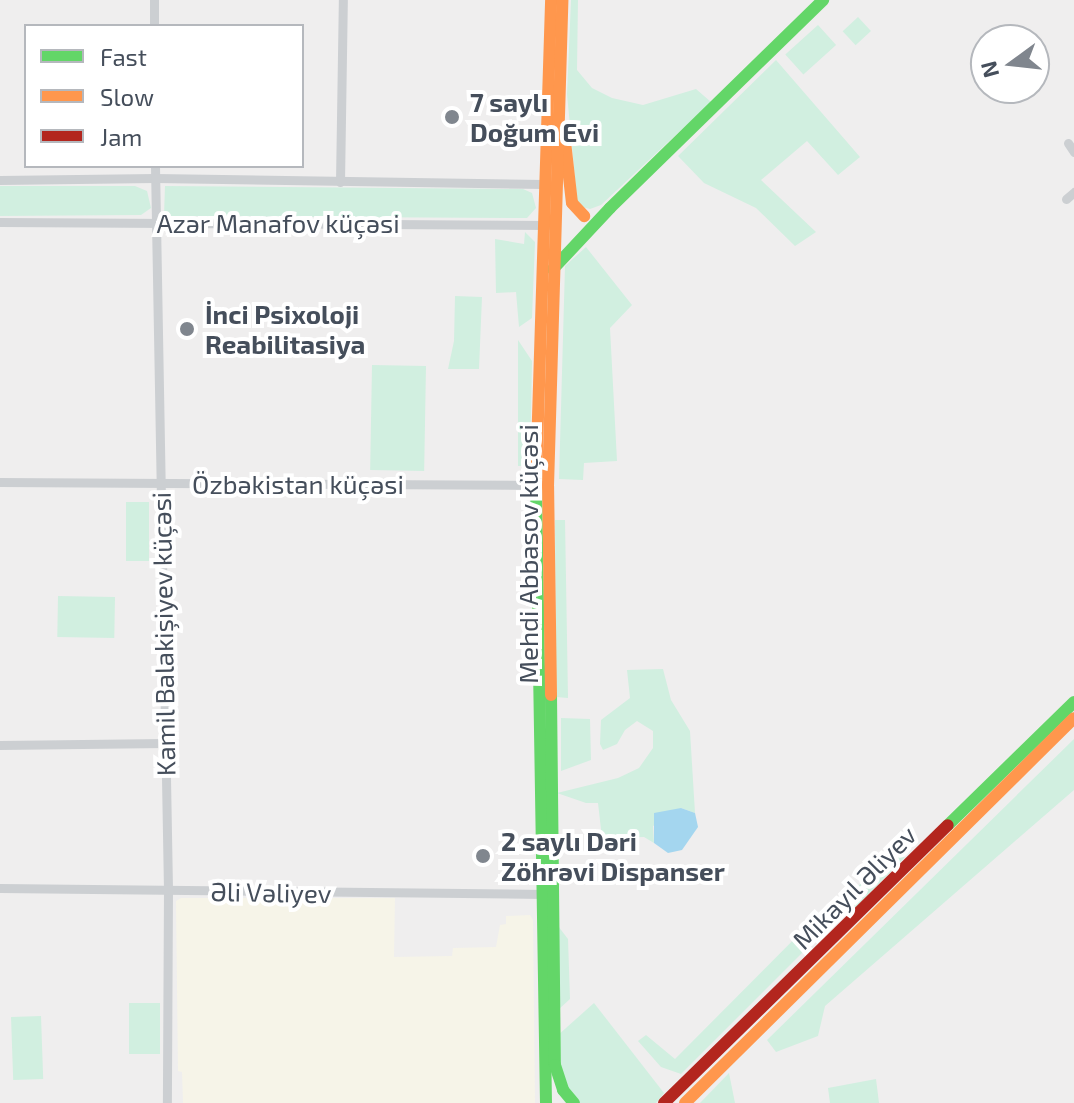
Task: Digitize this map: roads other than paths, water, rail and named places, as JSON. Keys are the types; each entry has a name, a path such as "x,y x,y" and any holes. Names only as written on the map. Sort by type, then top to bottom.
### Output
{"street":[{"path":"154,0 154,24"},
{"path":"340,182 343,0"},
{"name":"Mehdi Abbasov küçəsi","path":"551,0 544,184 553,255"},
{"name":"Mehdi Abbasov küçəsi","path":"546,1103 542,485 548,223 556,193 562,0"},
{"path":"547,267 823,0"},
{"path":"559,84 570,195 576,211 584,216"},
{"name":"Kamil Balakişiyev küçəsi","path":"155,168 168,890 167,1103"},
{"name":"Azər Manafov küçəsi","path":"0,180 155,178 544,184"},
{"path":"544,184 556,193 570,211 584,216 610,208"},
{"path":"547,267 553,255 610,208"},
{"name":"Azər Manafov küçəsi","path":"0,222 548,223"},
{"name":"Özbəkistan küçəsi","path":"0,482 542,485"},
{"name":"Mehdi Abbasov küçəsi","path":"542,485 555,1065 563,1090 574,1103"},
{"name":"Mikayıl Əliyev","path":"664,1103 1074,702"},
{"name":"Mikayıl Əliyev","path":"685,1103 1074,718"},
{"path":"0,745 165,743"},
{"name":"Əli Vəliyev","path":"0,888 543,894"}],"water":[{"path":"681,808 695,813 698,827 682,850 668,853 654,843 654,813"}],"place":[{"name":"7 saylı Doğum Evi","path":"452,117"},
{"name":"İnci Psixoloji Reabilitasiya","path":"187,329"},
{"name":"2 saylı Dəri Zöhrəvi Dispanser","path":"483,856"}]}
